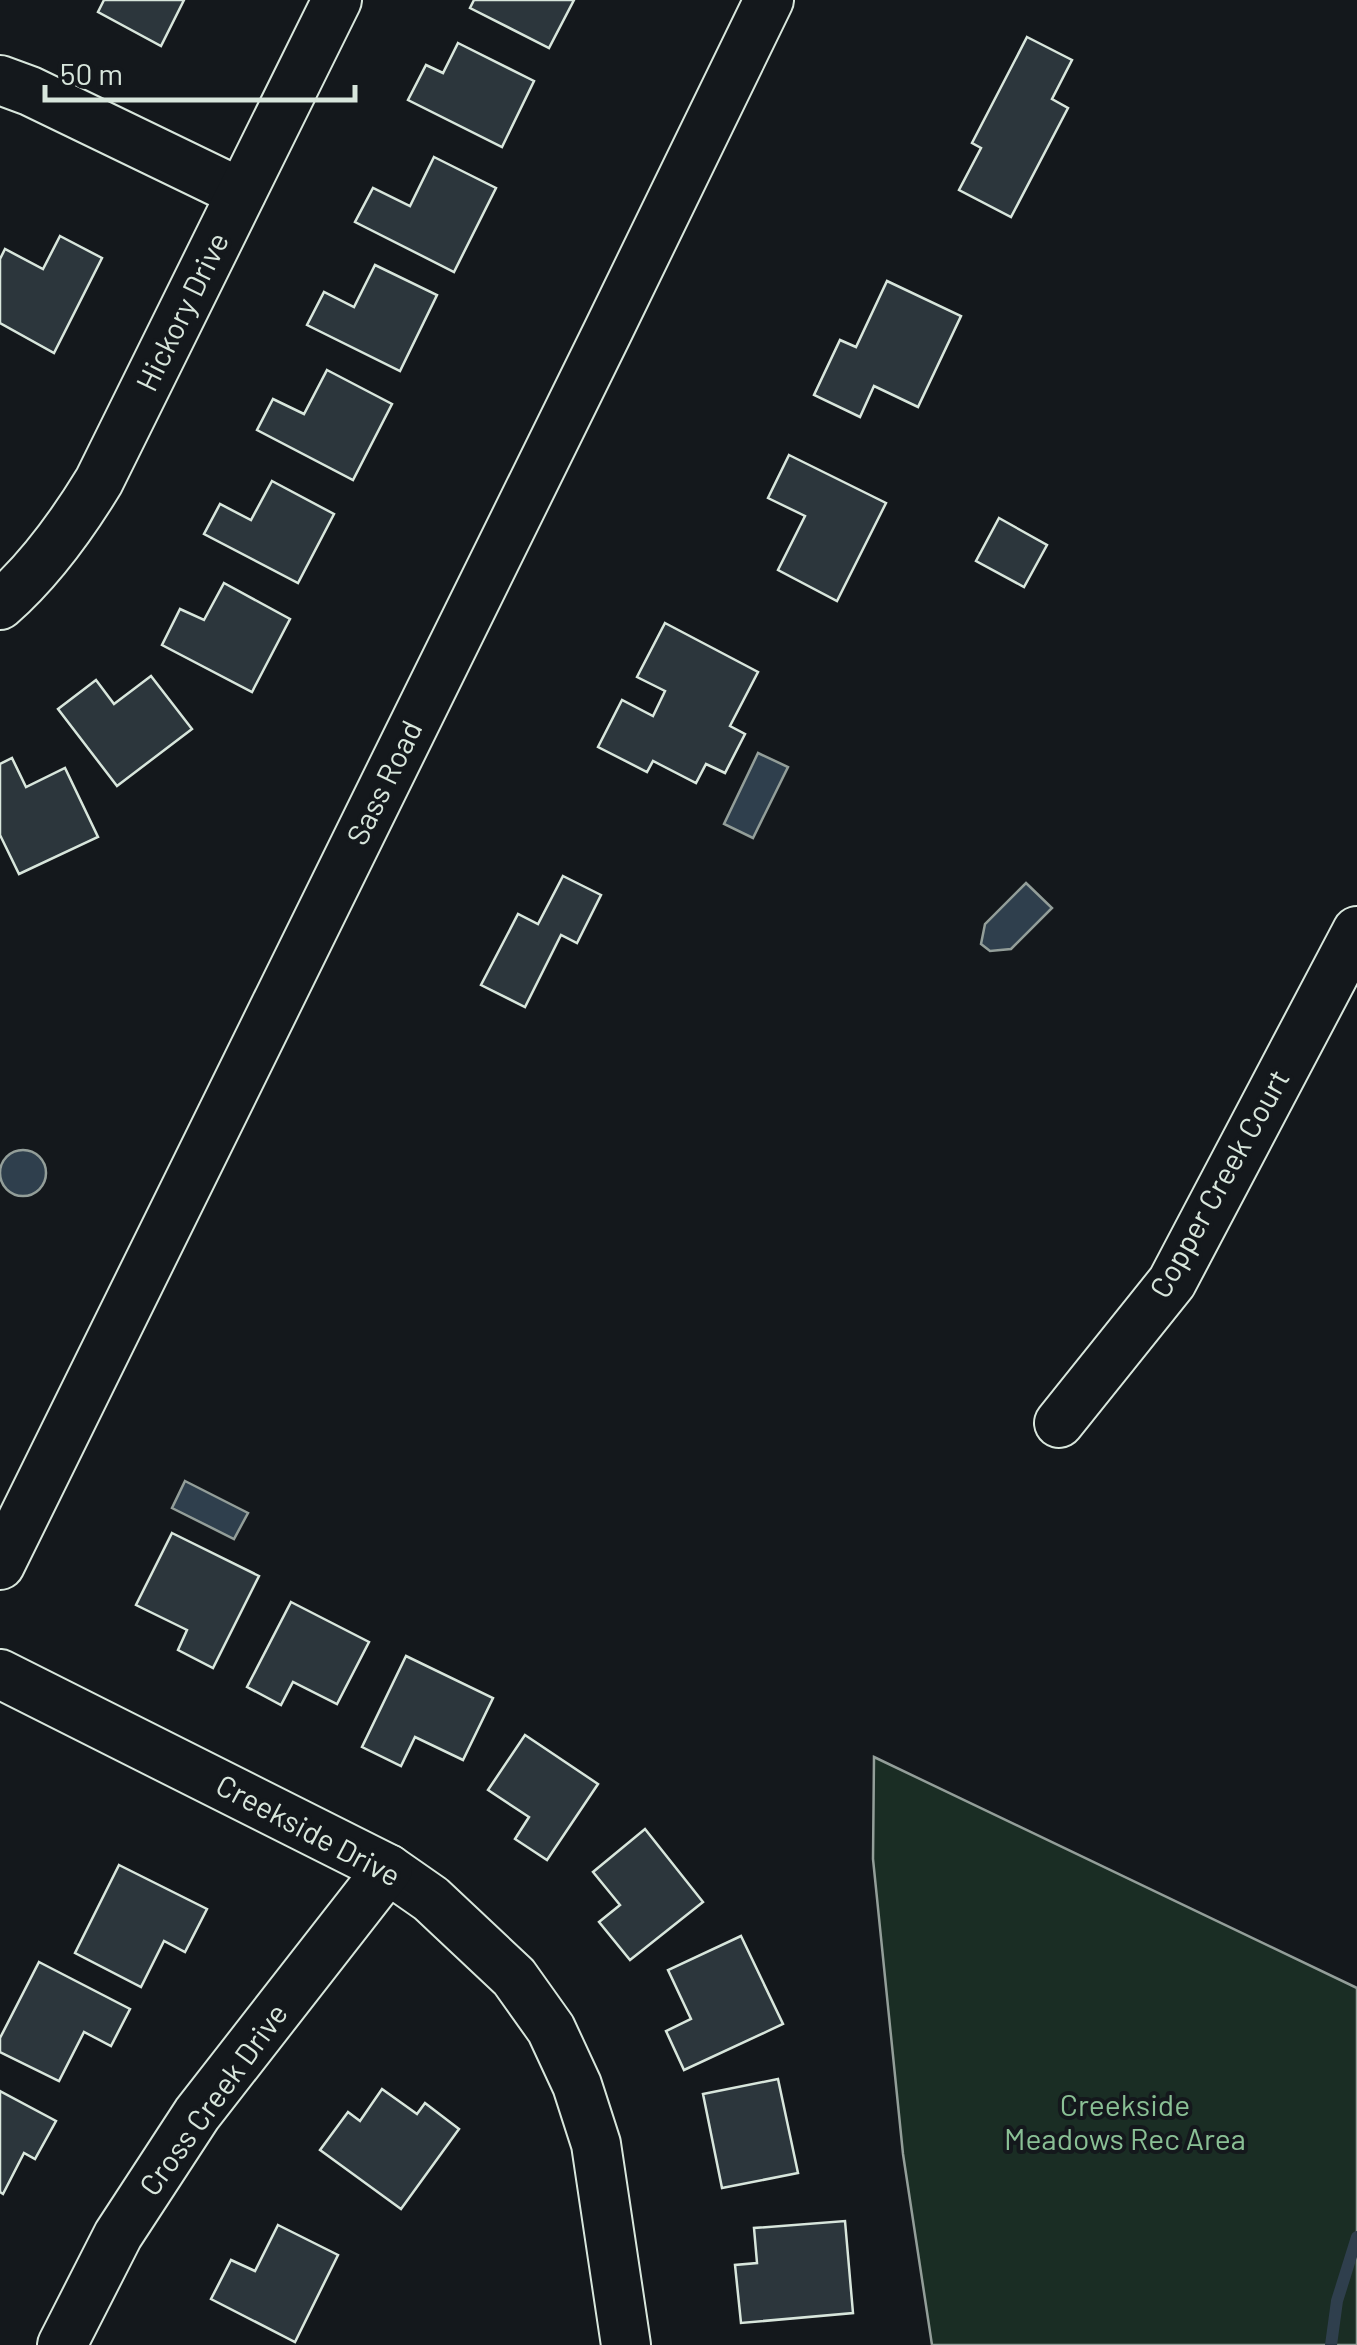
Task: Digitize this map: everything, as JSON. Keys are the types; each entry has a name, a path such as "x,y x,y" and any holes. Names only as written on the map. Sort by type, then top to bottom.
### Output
{"street":[{"name":"Hickory Drive","path":"0,606 72,526 99,481 337,0"},
{"name":"Sass Road","path":"0,1566 769,0"},
{"path":"0,80 241,193"},
{"name":"Copper Creek Court","path":"1059,1423 1172,1282 1357,931"},
{"name":"Creekside Drive","path":"0,1674 388,1870 431,1899 514,1977 551,2030 577,2085 596,2144 626,2345"},
{"name":"Cross Creek Drive","path":"62,2345 118,2235 197,2114 388,1870"}],"green space":[{"name":"Creekside Meadows Rec Area","path":"874,1757 1357,1988 1357,2345 932,2345 903,2154 873,1859"}],"water":[{"path":"758,753 788,767 753,838 724,824"},
{"path":"1026,883 1052,908 1011,949 990,951 981,944 985,924"},
{"path":"23,1150 39,1157 46,1173 39,1189 23,1196 7,1189 0,1173 7,1157"},
{"path":"185,1481 248,1513 234,1539 172,1508"}],"building":[{"path":"104,0 184,0 161,46 98,12"},
{"path":"474,0 574,0 549,48 470,8"},
{"path":"1027,37 1072,60 1052,99 1068,108 1011,217 959,190 981,148 972,143"},
{"path":"458,43 534,81 502,147 408,100 426,65 443,73"},
{"path":"434,157 496,188 454,272 355,222 373,188 410,206"},
{"path":"60,236 102,258 54,353 0,323 0,259 5,249 43,269"},
{"path":"375,265 437,295 400,371 307,325 324,292 354,307"},
{"path":"887,281 961,316 918,407 874,386 860,417 814,395 840,340 856,347"},
{"path":"327,370 392,404 353,480 257,430 273,399 304,414"},
{"path":"789,455 886,503 837,601 778,570 805,516 768,498"},
{"path":"272,481 334,514 298,583 204,534 220,504 251,520"},
{"path":"999,518 1047,545 1024,587 976,561"},
{"path":"224,583 290,619 252,692 162,645 180,609 204,620"},
{"path":"665,623 758,672 730,726 745,734 725,773 706,764 696,783 653,761 647,772 598,747 622,700 653,716 665,691 637,677"},
{"path":"151,676 192,729 117,786 58,709 96,680 114,704"},
{"path":"12,758 26,787 65,768 98,837 19,874 0,835 0,764"},
{"path":"563,876 601,895 577,943 561,935 525,1007 481,985 518,914 538,924"},
{"path":"172,1533 259,1576 213,1668 178,1650 187,1630 136,1605"},
{"path":"291,1602 369,1642 337,1704 293,1682 281,1705 247,1687"},
{"path":"406,1656 493,1698 463,1760 415,1737 401,1766 362,1747"},
{"path":"525,1735 598,1784 547,1860 515,1839 529,1817 488,1790"},
{"path":"645,1829 703,1902 630,1960 599,1922 620,1905 593,1872"},
{"path":"119,1865 207,1909 185,1952 164,1941 141,1987 75,1953"},
{"path":"741,1936 783,2024 684,2070 666,2031 691,2019 668,1970"},
{"path":"39,1962 130,2009 111,2046 84,2032 59,2081 0,2052 0,2038"},
{"path":"778,2079 798,2173 722,2188 703,2094"},
{"path":"382,2089 417,2114 425,2103 459,2129 401,2209 320,2150 348,2112 360,2121"},
{"path":"0,2091 56,2121 35,2159 24,2153 3,2194 0,2192"},
{"path":"845,2221 853,2313 741,2323 735,2265 757,2263 754,2228"},
{"path":"278,2225 338,2255 295,2342 211,2299 231,2260 255,2271"}],"waterway":[{"path":"1331,2345 1337,2301 1357,2237"}]}
